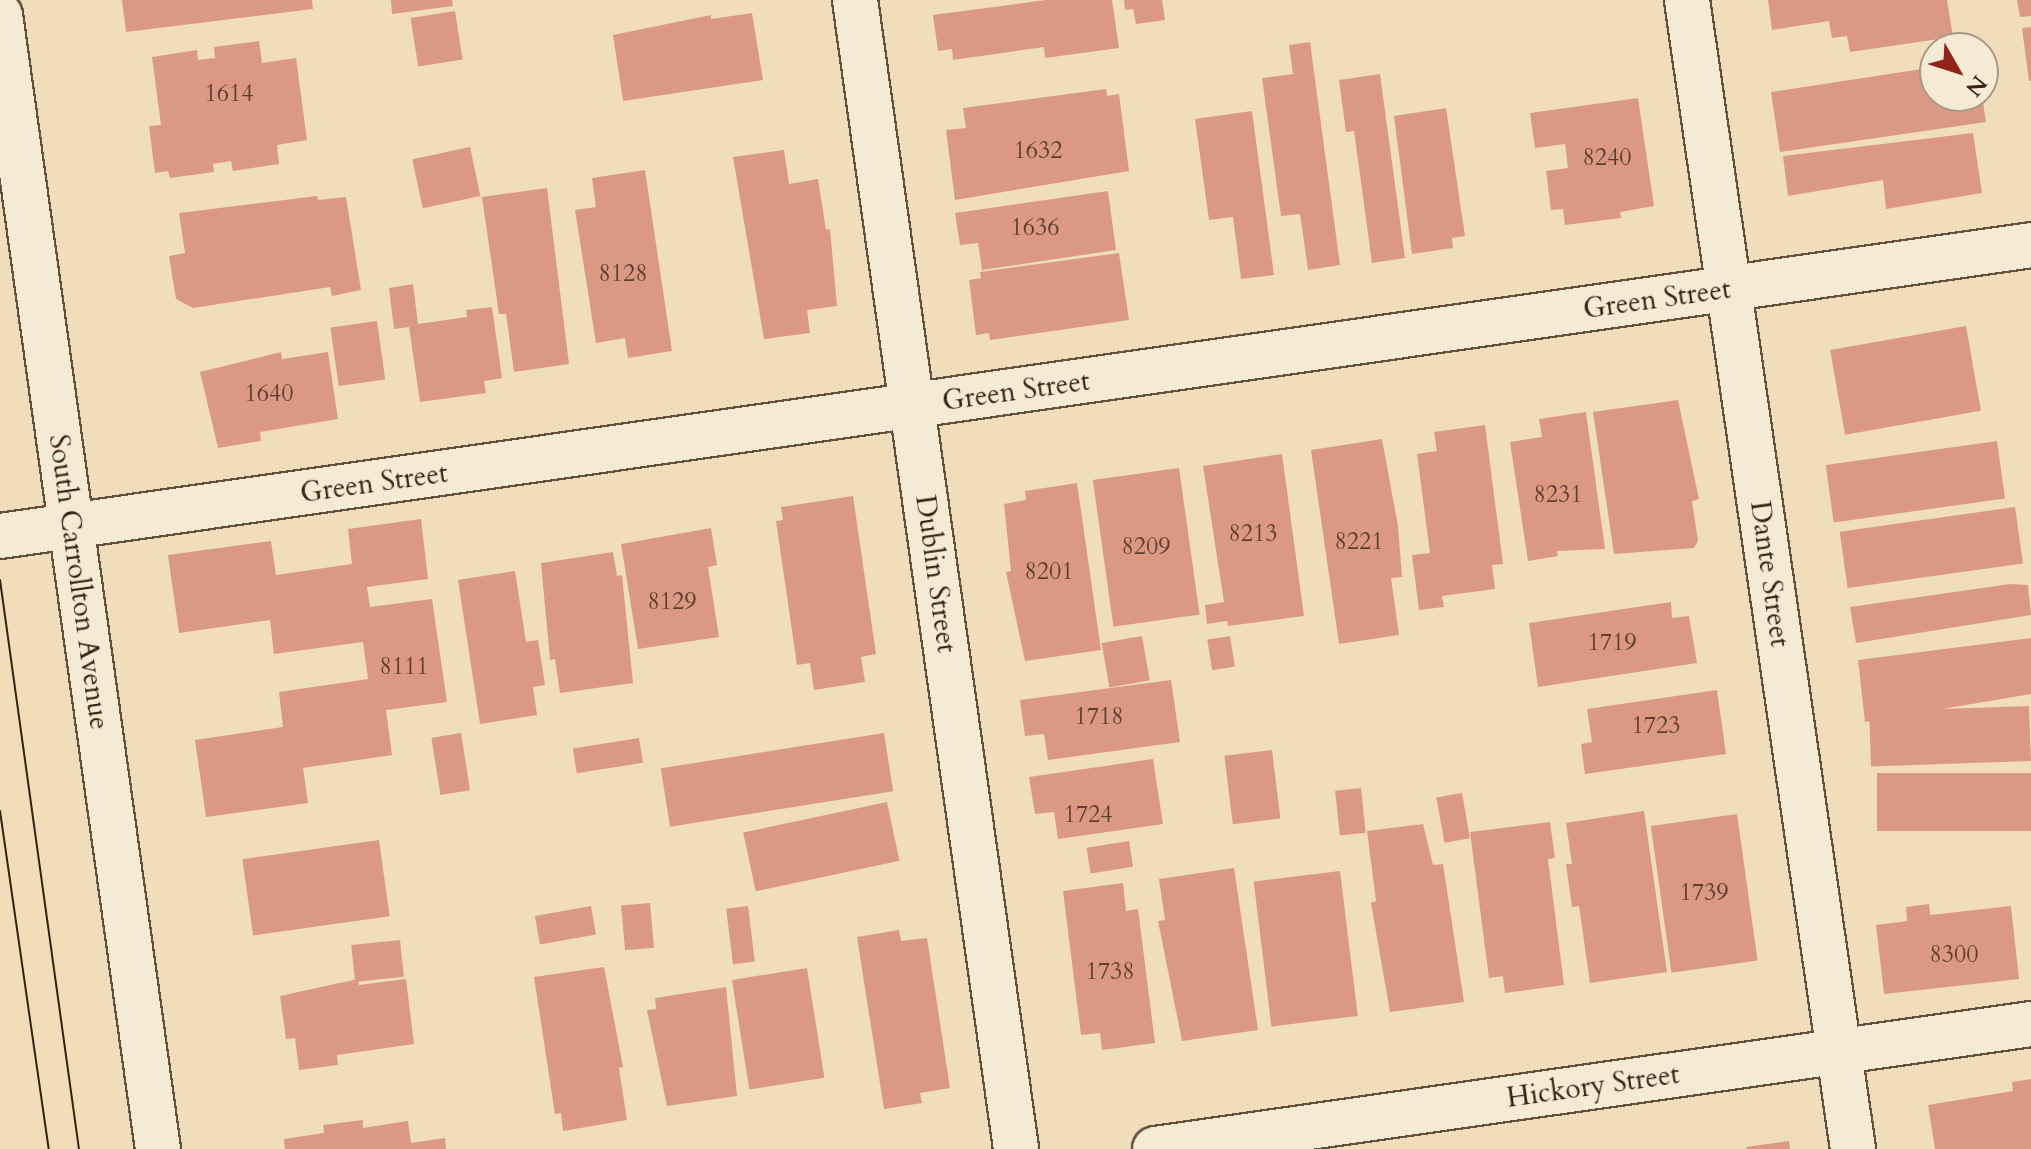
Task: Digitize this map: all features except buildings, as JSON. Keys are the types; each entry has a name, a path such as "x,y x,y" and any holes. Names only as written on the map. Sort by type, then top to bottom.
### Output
{"street":[{"name":"Dublin Street","path":"855,0 1016,1149"},
{"name":"Dante Street","path":"1687,0 1853,1149"},
{"name":"South Carrollton Avenue","path":"0,15 158,1149"},
{"name":"Green Street","path":"0,536 2031,245"},
{"name":"Hickory Street","path":"1155,1149 2031,1024"}],"tram line":[{"path":"0,580 79,1149"},
{"path":"0,811 49,1149"}]}
